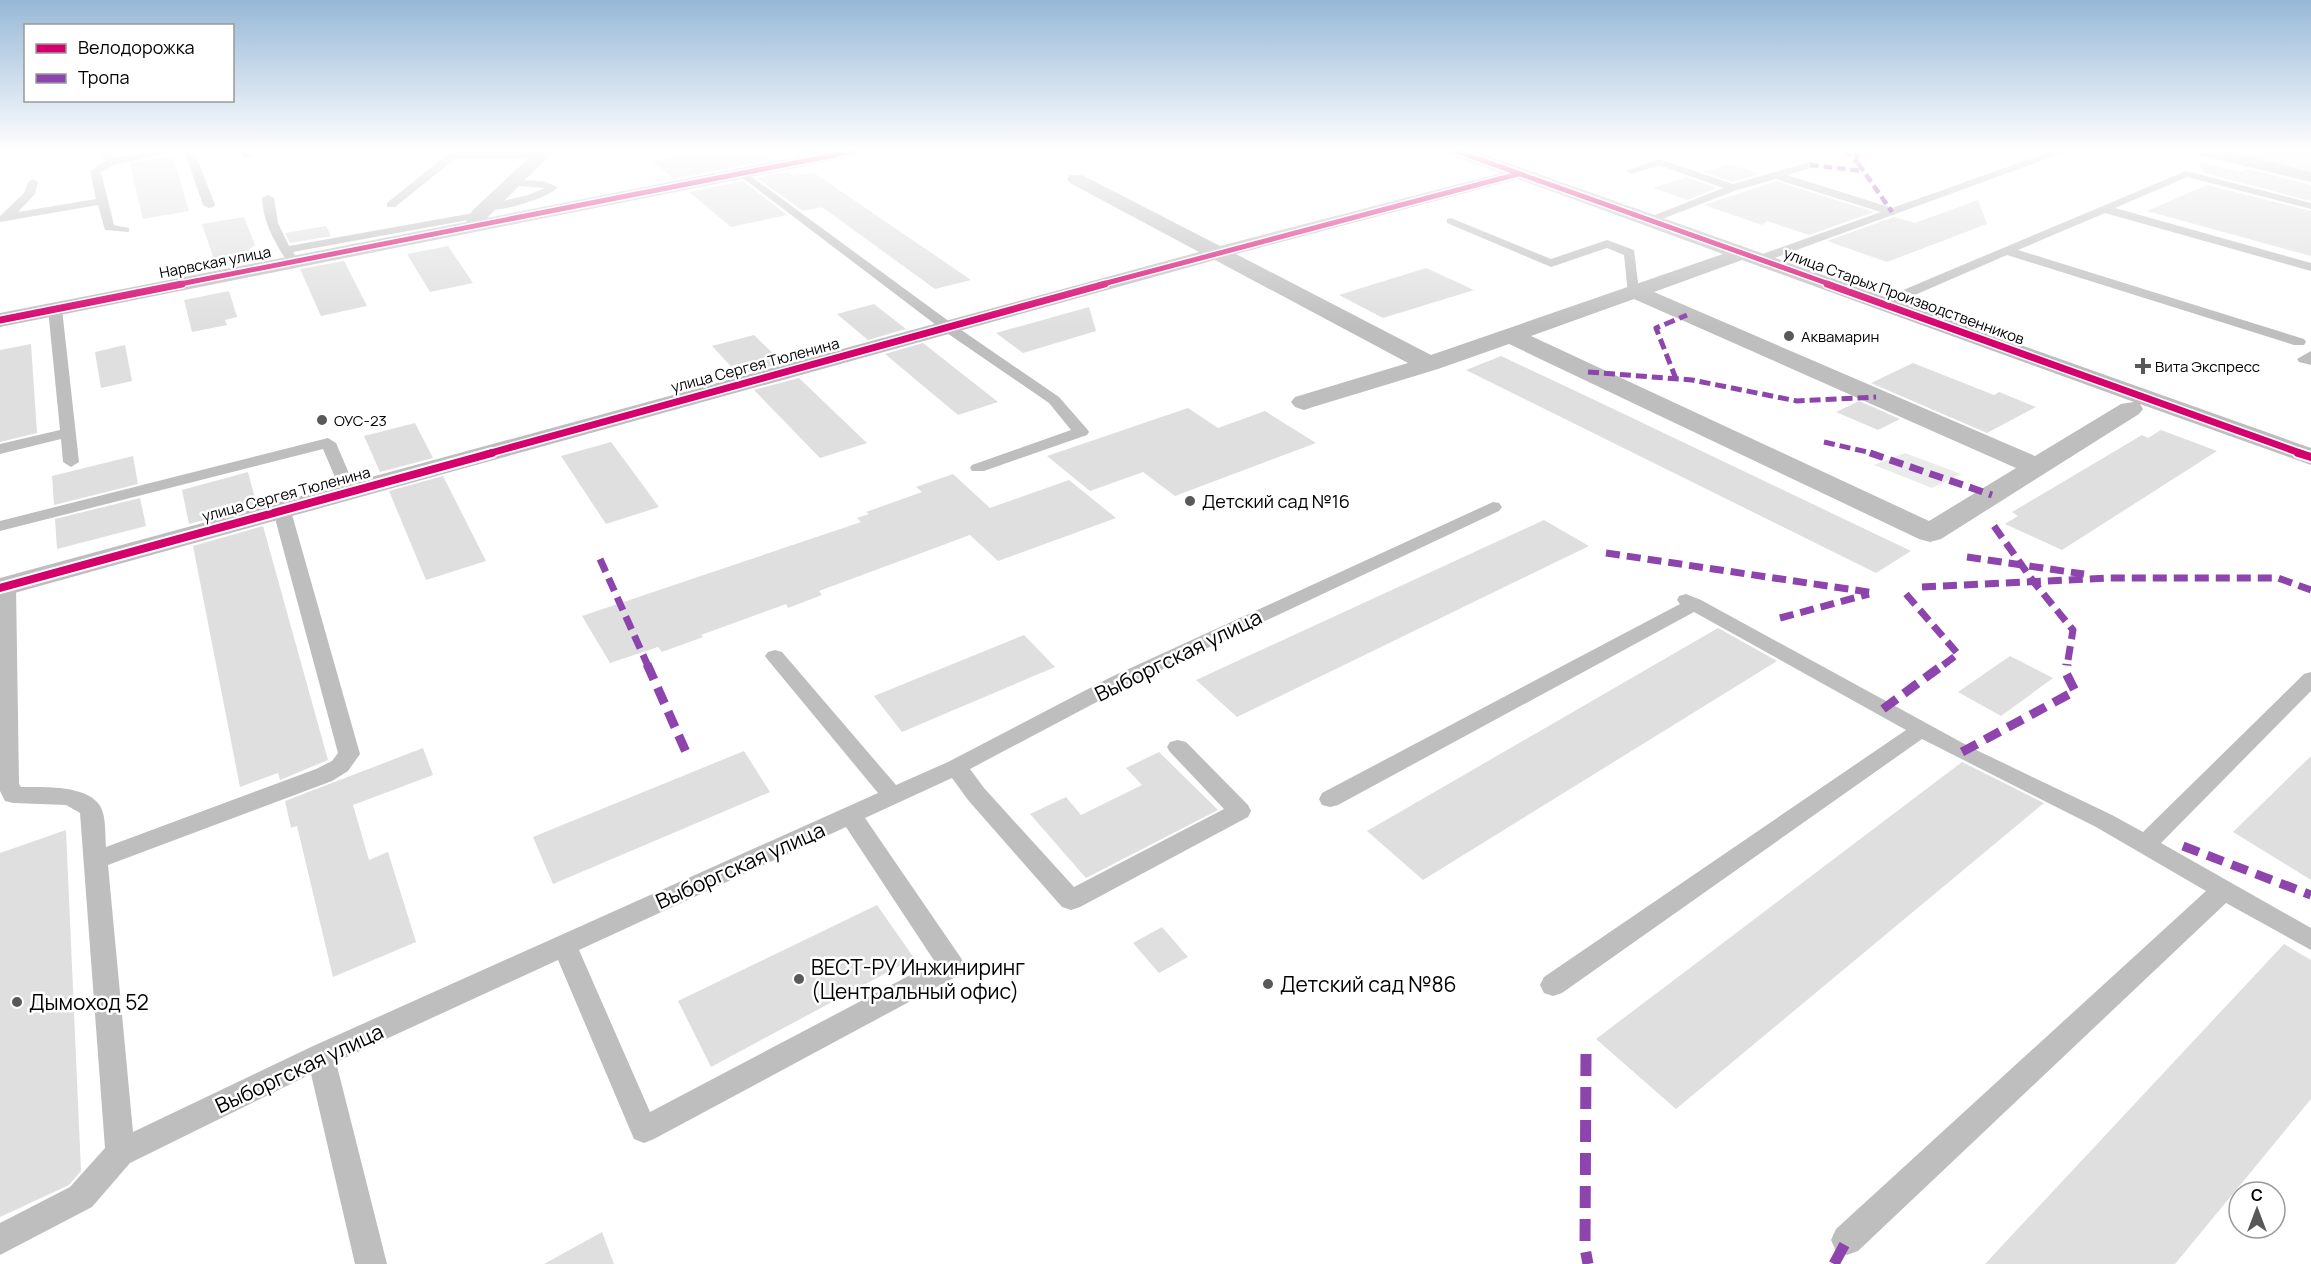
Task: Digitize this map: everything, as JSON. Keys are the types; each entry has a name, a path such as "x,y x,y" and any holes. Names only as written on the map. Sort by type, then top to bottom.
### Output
{"street":[{"path":"480,216 487,209"},
{"name":"Нарвская улица","path":"0,320 289,256 524,209"},
{"path":"1133,209 1430,364"},
{"name":"улица Сергея Тюленина","path":"3,587 1385,209"},
{"name":"улица Старых Производственников","path":"1616,209 2311,458"},
{"path":"1304,402 1430,364 1733,257 1749,256"},
{"path":"1633,291 2037,467"},
{"path":"1510,335 1930,533 2130,409"}],"lane":[{"path":"3,218 55,209"},
{"path":"104,209 109,228 125,231"},
{"path":"268,209 289,256"},
{"path":"480,216 500,209"},
{"path":"791,209 949,328 1054,400 1081,432 978,468"},
{"path":"1649,221 1680,209"},
{"path":"1882,209 1892,212"},
{"path":"1749,256 1900,209"},
{"path":"1882,304 2105,209 2311,267"},
{"path":"1451,221 1551,263 1607,244 1630,253 1633,291"},
{"path":"2007,251 2299,342"},
{"path":"55,309 71,462"},
{"path":"2311,355 2304,359 2311,361"},
{"path":"0,449 68,433"},
{"path":"0,526 328,442 349,492"},
{"name":"Выборгская улица","path":"0,1240 81,1197 120,1153 321,1056 956,767 1118,682 1493,507"},
{"path":"96,860 324,775 340,766 349,754 282,510"},
{"path":"3,587 8,784 13,795 66,795 84,800 91,810 120,1153"},
{"path":"1330,799 1690,602 1962,752 2104,821 2311,940"},
{"path":"775,656 893,796"},
{"path":"2146,844 2311,679"},
{"path":"1553,985 1921,730"},
{"path":"956,767 976,794 1071,900 1240,811 1178,747"},
{"path":"564,945 644,1130 952,966 851,816"},
{"path":"1847,1240 2224,890"},
{"path":"321,1056 371,1264"}],"shaded area":[{"path":"1905,453 1961,474 1932,488 1874,465"}],"building":[{"path":"141,209 188,209 189,211 143,219"},
{"path":"709,209 779,209 787,215 731,227"},
{"path":"825,209 867,209 971,280 935,289"},
{"path":"1716,209 1864,209 1874,212 1809,235 1767,221 1762,225"},
{"path":"1953,209 1981,209 1987,224 1887,262 1827,241 1894,217 1915,223"},
{"path":"2152,209 2303,209 2311,211 2311,256 2147,211"},
{"path":"244,217 255,245 243,254 214,260 202,224"},
{"path":"326,226 331,236 290,243 285,233"},
{"path":"448,246 473,283 430,292 407,254"},
{"path":"344,261 367,306 321,316 300,269"},
{"path":"1426,268 1474,290 1383,318 1339,295"},
{"path":"229,291 237,317 225,320 227,325 192,332 184,300"},
{"path":"874,304 906,329 868,340 837,314"},
{"path":"1089,307 1096,331 1023,353 996,333"},
{"path":"754,335 783,363 739,375 712,346"},
{"path":"923,343 998,402 958,415 885,354"},
{"path":"31,344 37,433 0,442 0,350"},
{"path":"125,345 132,381 101,388 95,352"},
{"path":"1501,356 1911,551 1876,573 1466,370"},
{"path":"1913,363 1994,395 1999,392 2036,407 1987,433 1871,383"},
{"path":"799,378 867,443 820,458 754,390"},
{"path":"1859,401 1900,419 1878,430 1836,412"},
{"path":"1188,408 1218,428 1265,411 1316,443 1175,496 1143,472 1090,491 1047,456"},
{"path":"415,423 433,458 380,472 364,436"},
{"path":"2161,430 2217,451 2062,550 2005,524 2018,516 2012,512 2142,435 2148,438"},
{"path":"611,442 659,507 606,524 561,456"},
{"path":"133,456 138,484 54,505 52,476"},
{"path":"248,472 257,506 189,524 182,490"},
{"path":"953,474 990,508 1069,480 1116,518 998,561 970,535 819,591 822,595 788,608 786,604 662,652 658,647 610,663 582,616 861,522 857,518 869,514 866,512 922,492 916,487"},
{"path":"443,476 486,561 426,580 389,491"},
{"path":"140,498 146,526 57,549 55,519"},
{"path":"1544,520 1589,546 1237,717 1196,680"},
{"path":"263,526 328,760 280,780 278,773 240,787 193,546"},
{"path":"1718,628 1777,661 1423,880 1367,831"},
{"path":"1024,635 1055,667 902,732 874,696"},
{"path":"2010,656 2053,678 2001,716 1958,692"},
{"path":"423,748 433,775 353,805 369,860 388,852 416,942 333,977 297,826 291,828 285,801"},
{"path":"744,751 770,792 553,884 533,837"},
{"path":"1159,752 1218,810 1086,878 1030,814 1066,797 1081,815 1142,785 1126,768"},
{"path":"2311,756 2311,880 2233,832"},
{"path":"1962,762 2044,803 1676,1109 1596,1039"},
{"path":"66,830 81,1171 69,1185 0,1217 0,853"},
{"name":"ВЕСТ-РУ Инжиниринг (Центральный офис)","path":"877,905 914,958 711,1067 678,1001"},
{"path":"1162,927 1188,957 1159,973 1133,943"},
{"path":"2284,944 2311,960 2311,1099 2244,1180 2227,1180 2227,1201 2175,1264 1985,1264"},
{"path":"602,1232 614,1264 544,1264"}],"marked path":[{"path":"1676,379 1656,328 1687,315"},
{"path":"1588,372 1692,380 1797,401 1876,397"},
{"path":"1824,442 1885,456 1992,495"},
{"path":"1962,752 2075,691 2066,673 2073,630 2033,581 1994,526"},
{"path":"1606,553 1875,593"},
{"path":"1967,557 2084,574"},
{"path":"600,559 686,752"},
{"path":"1922,587 2108,578 2278,578 2311,590"},
{"path":"1780,618 1869,594"},
{"path":"1883,709 1958,654 1906,594"},
{"path":"2183,846 2311,895"},
{"path":"1586,1054 1585,1248 1588,1264"},
{"path":"1834,1264 1847,1240"}],"cycle path":[{"path":"0,320 562,209"},
{"path":"0,588 1217,253 1385,209"},
{"path":"1618,209 2311,457"}],"place":[{"name":"Аквамарин","path":"1789,336"},
{"name":"Вита Экспресс","path":"2143,366"},
{"name":"ОУС-23","path":"322,420"},
{"name":"Детский сад №16","path":"1190,501"},
{"name":"ВЕСТ-РУ Инжиниринг (Центральный офис)","path":"799,979"},
{"name":"Детский сад №86","path":"1268,984"},
{"name":"Дымоход 52","path":"17,1002"}]}
